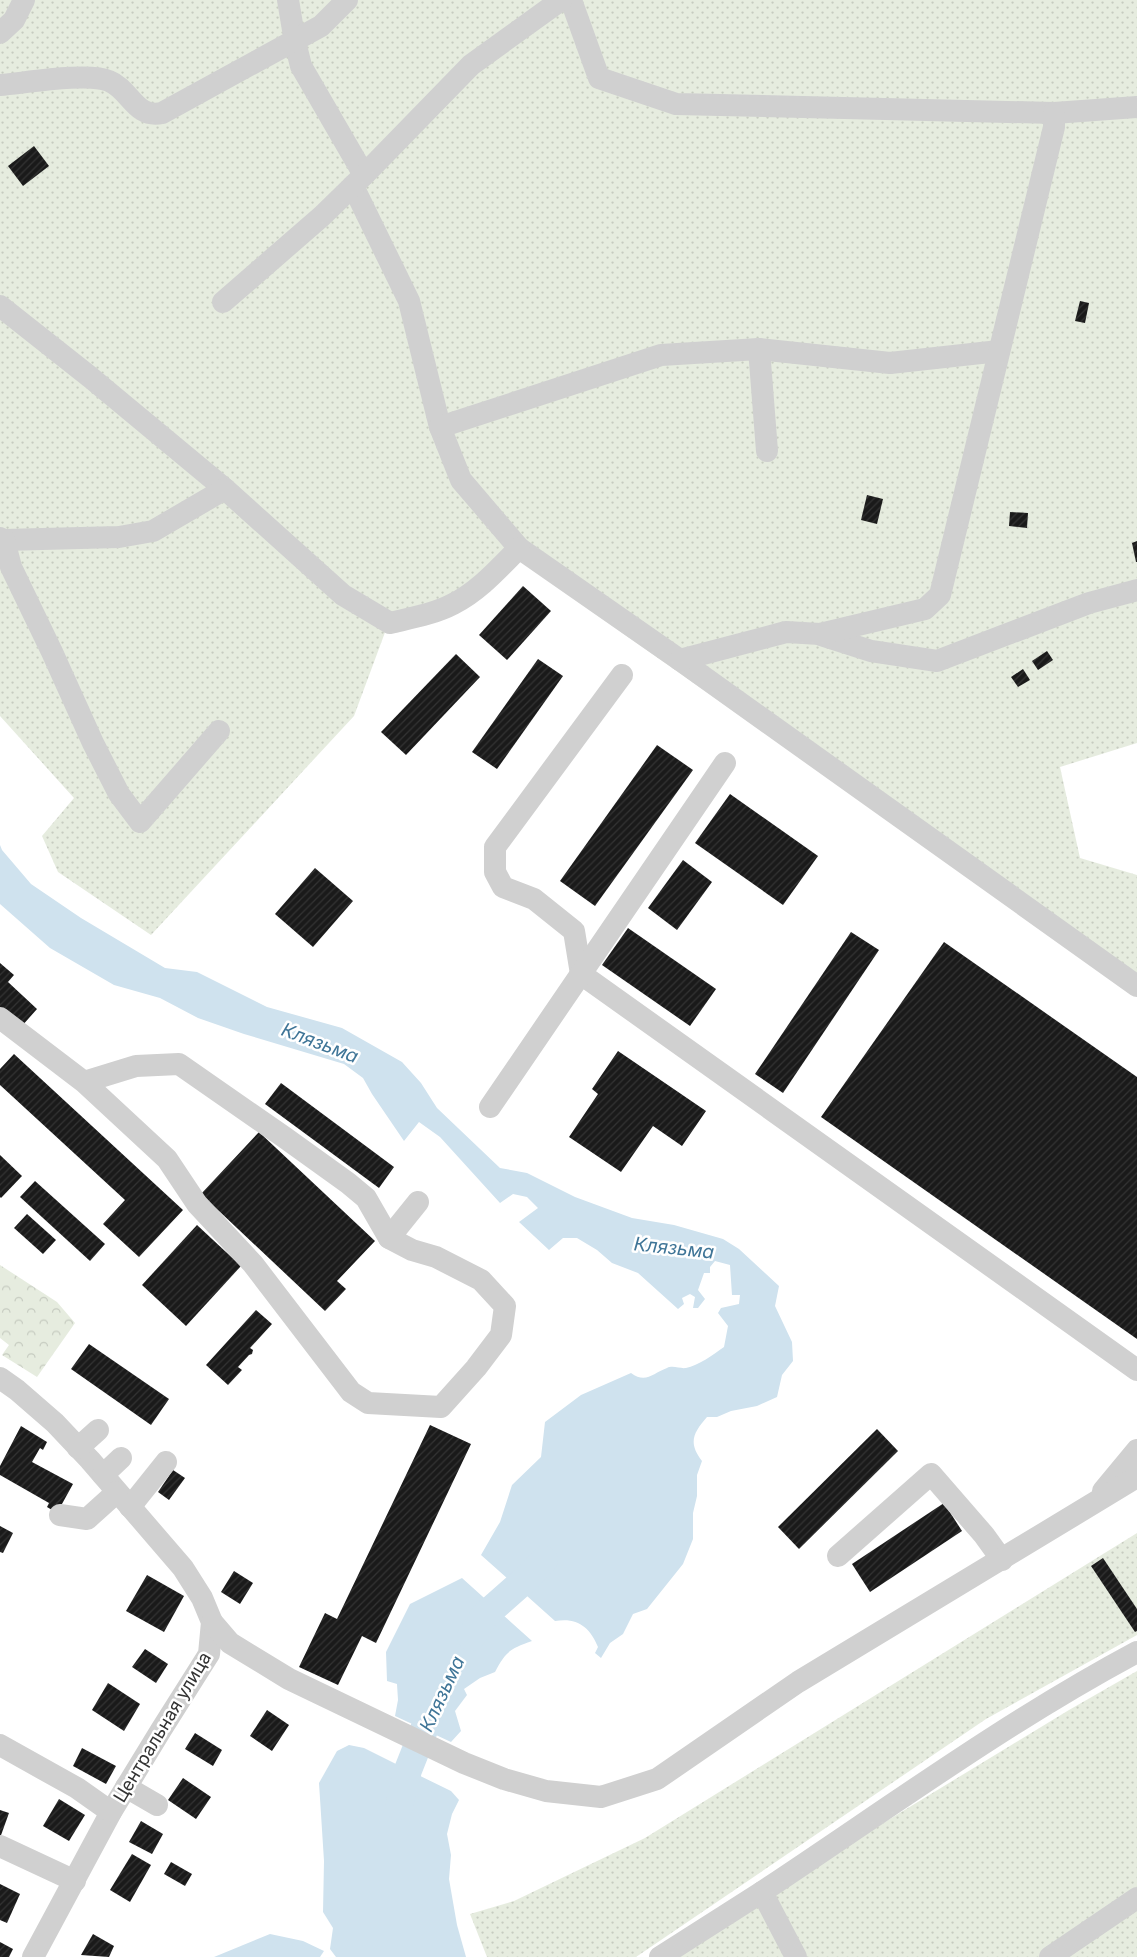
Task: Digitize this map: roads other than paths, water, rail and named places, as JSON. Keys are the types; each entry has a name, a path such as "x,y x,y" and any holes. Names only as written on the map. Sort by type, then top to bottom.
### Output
{"street":[{"path":"0,34 14,20 24,0"},
{"path":"288,0 301,66 359,180 409,301 440,427 461,480 519,548 680,660 1137,986"},
{"path":"0,85 93,77 111,81 146,113 154,115 162,113 295,42 321,26 347,0"},
{"path":"223,302 322,216 470,65 560,0"},
{"path":"571,0 599,78 676,104 1054,113 1137,107"},
{"path":"820,634 925,609 940,595 1054,127 1054,113"},
{"path":"0,306 226,489 343,595 390,623 454,604 486,581 519,548"},
{"path":"440,427 661,355 759,349 890,363 999,351"},
{"path":"759,349 766,451"},
{"path":"219,731 140,822 119,794 93,743 52,652 10,568 2,539 118,536 153,531 226,489"},
{"path":"680,660 786,632 820,634 872,651 937,662 1089,603 1137,590"},
{"path":"622,675 495,846 495,872 503,887 534,899 574,931 581,974 1137,1370"},
{"path":"490,1107 725,763"},
{"path":"0,1018 84,1082 167,1159 197,1204 253,1264 351,1392 368,1403 440,1407 476,1368 501,1335 505,1306 481,1280 436,1257 412,1250 389,1238 366,1198 348,1183 179,1064 136,1066 84,1082"},
{"path":"389,1238 418,1202"},
{"name":"Центральная улица","path":"0,1378 55,1422 183,1568 202,1598 212,1622 209,1654 111,1812 32,1957"},
{"path":"78,1448 98,1430"},
{"path":"1091,1506 1137,1450"},
{"path":"116,1491 121,1458"},
{"path":"60,1515 87,1519 116,1491 166,1462"},
{"path":"838,1556 931,1474 984,1535 1002,1560"},
{"path":"212,1622 239,1639 289,1679 350,1703 379,1723 464,1763 504,1779 546,1791 601,1797 657,1779 798,1682 1137,1477"},
{"path":"660,1957 762,1892 965,1755 1088,1678 1137,1652"},
{"path":"0,1745 77,1788 111,1812"},
{"path":"126,1787 157,1805"},
{"path":"0,1846 75,1881"},
{"path":"762,1892 796,1957"},
{"path":"1050,1957 1137,1898"}],"water":[{"path":"0,845 2,850 31,884 81,918 165,968 197,972 267,1007 342,1028 402,1062 421,1083 437,1108 500,1168 527,1173 575,1197 632,1218 674,1225 723,1239 739,1249 779,1286 775,1306 792,1342 793,1361 782,1375 777,1397 757,1406 731,1411 717,1417 707,1417 698,1428 694,1443 695,1449 702,1461 697,1475 697,1496 693,1513 693,1539 683,1564 647,1609 633,1614 623,1634 610,1643 601,1658 595,1653 598,1647 587,1629 576,1622 555,1621 481,1555 500,1522 512,1485 541,1457 545,1422 581,1395 631,1373 645,1378 669,1367 691,1367 724,1347 728,1326 718,1313 721,1308 739,1304 740,1295 732,1295 730,1265 715,1261 710,1267 710,1273 704,1273 698,1290 705,1299 698,1308 693,1308 695,1297 690,1294 682,1298 684,1304 678,1309 638,1273 612,1263 597,1250 577,1238 563,1238 549,1250 519,1222 538,1208 527,1197 513,1194 500,1203 440,1137 419,1122 404,1141 363,1078 344,1064 244,1034 198,1018 160,998 114,985 50,948 0,904"},
{"path":"462,1578 532,1641 518,1646 509,1652 502,1659 495,1672 480,1678 464,1689 467,1695 455,1711 461,1731 451,1742 395,1716 398,1700 397,1684 387,1681 386,1652 410,1604"},
{"path":"349,1745 364,1748 451,1791 459,1800 452,1814 447,1834 451,1855 449,1879 457,1925 466,1957 336,1957 330,1949 333,1928 323,1912 324,1861 319,1783 337,1751"},
{"path":"270,1934 303,1941 324,1951 320,1957 214,1957"}],"waterway":[{"name":"Клязьма","path":"471,1637 485,1615 527,1578 544,1560"},
{"name":"Клязьма","path":"399,1806 408,1770 429,1717"}]}
